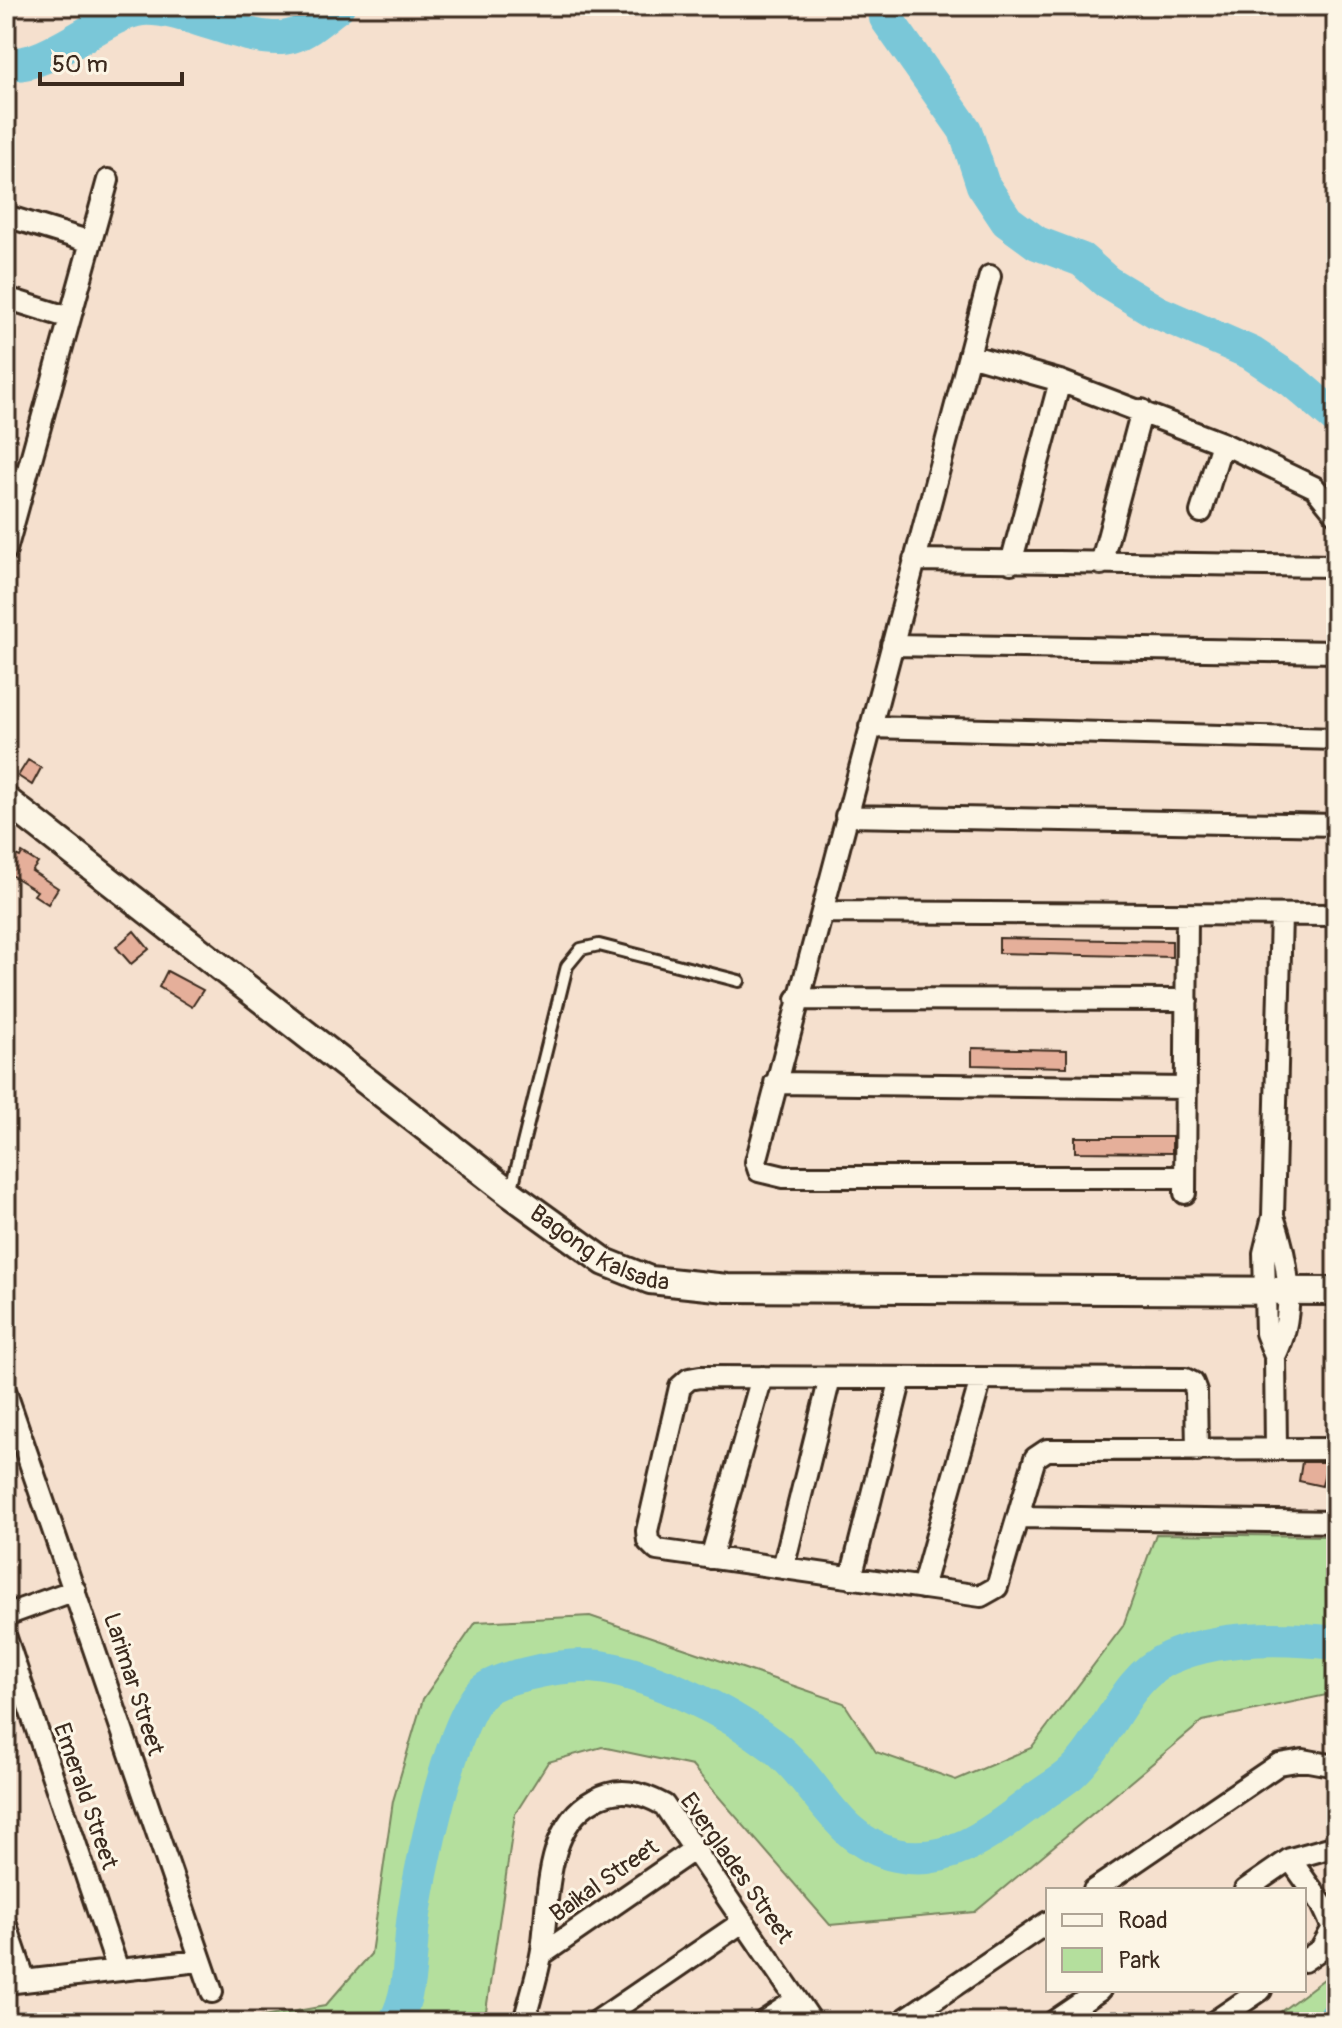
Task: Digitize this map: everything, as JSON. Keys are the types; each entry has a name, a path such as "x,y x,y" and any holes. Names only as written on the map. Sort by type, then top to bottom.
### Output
{"street":[{"path":"6,550 108,180"},
{"path":"6,216 91,242"},
{"path":"990,276 775,1083 756,1162 759,1171 768,1175 1185,1185 1187,915"},
{"path":"6,298 70,318"},
{"path":"969,355 1060,381 1222,443 1314,487 1336,514"},
{"path":"1011,563 1060,381"},
{"path":"1101,564 1142,410"},
{"path":"1201,512 1222,443"},
{"path":"6,471 24,484"},
{"path":"914,560 1336,566"},
{"path":"892,645 1336,652"},
{"path":"870,727 1336,739"},
{"name":"Bagong Kalsada","path":"6,800 511,1194 605,1262 650,1280 727,1288 1336,1291"},
{"path":"846,816 1336,825"},
{"path":"822,912 1336,915"},
{"path":"1276,1449 1275,1356 1266,1333 1276,1290 1264,1253 1273,1216 1281,915"},
{"path":"797,999 1187,1000"},
{"path":"775,1083 1186,1088"},
{"path":"1197,1451 1196,1391 1193,1383 1185,1379 700,1377 689,1379 680,1387 647,1531 648,1541 657,1550 981,1596 991,1594 997,1587 1035,1458 1040,1453 1197,1451 1276,1449 1336,1449"},
{"path":"711,1558 762,1377"},
{"path":"783,1568 830,1378"},
{"path":"851,1578 901,1378"},
{"path":"922,1588 981,1379"},
{"name":"Larimar Street","path":"6,1393 212,1992"},
{"path":"1019,1517 1336,1522"},
{"path":"6,1615 75,1590"},
{"name":"Emerald Street","path":"6,1638 118,1970"},
{"path":"1097,1888 1279,1764 1303,1760 1336,1766"},
{"name":"Everglades Street","path":"524,2022 541,1955 555,1855 563,1829 579,1808 601,1796 623,1790 646,1795 664,1805 812,2022"},
{"path":"1248,1888 1290,1859 1336,1846"},
{"name":"Baikal Street","path":"541,1955 696,1848"},
{"path":"1290,1859 1322,1904 1333,1928 1321,1949 1306,1960"},
{"path":"596,2022 744,1921"},
{"path":"901,2022 1046,1923"},
{"path":"6,1925 16,1982 199,1961"},
{"path":"1053,2022 1097,1992"},
{"path":"1214,2022 1258,1992"},
{"path":"763,2022 796,2000"}],"lane":[{"path":"511,1194 567,966 581,949 599,945 739,981"}],"green space":[{"path":"1156,1534 1336,1536 1336,1693 1203,1721 975,1912 830,1925 692,1766 602,1747 548,1762 515,1814 486,2011 478,2022 172,2022 263,2017 325,2006 371,1954 393,1801 423,1699 476,1622 590,1616 844,1703 876,1752 956,1780 1031,1748 1123,1626"},
{"path":"1336,1970 1336,2022 1267,2022"}],"building":[{"path":"28,760 41,768 32,785 18,776"},
{"path":"6,851 20,857 22,853 38,863 32,871 58,888 48,904 34,895 37,891 6,872"},
{"path":"134,931 149,949 131,964 116,947"},
{"path":"999,938 1172,941 1172,957 999,953"},
{"path":"167,971 203,990 192,1007 159,987"},
{"path":"972,1048 1067,1050 1067,1067 972,1065"},
{"path":"1075,1137 1172,1137 1172,1153 1075,1152"},
{"path":"1302,1462 1327,1462 1322,1486 1299,1481"}],"waterway":[{"path":"6,63 38,59 110,20 142,9 178,13 239,32 276,38 304,31 338,6"},
{"path":"890,6 886,18 965,130 983,185 1007,221 1037,243 1082,260 1107,282 1157,312 1251,353 1293,381 1336,418"},
{"path":"395,2022 407,1986 422,1871 448,1765 471,1707 483,1691 498,1682 545,1670 591,1666 621,1671 667,1686 735,1720 772,1745 858,1837 875,1848 896,1855 917,1857 937,1855 974,1842 1067,1777 1086,1757 1128,1694 1153,1667 1169,1658 1209,1645 1251,1640 1336,1643"},
{"path":"1334,2022 1336,2017"}]}
